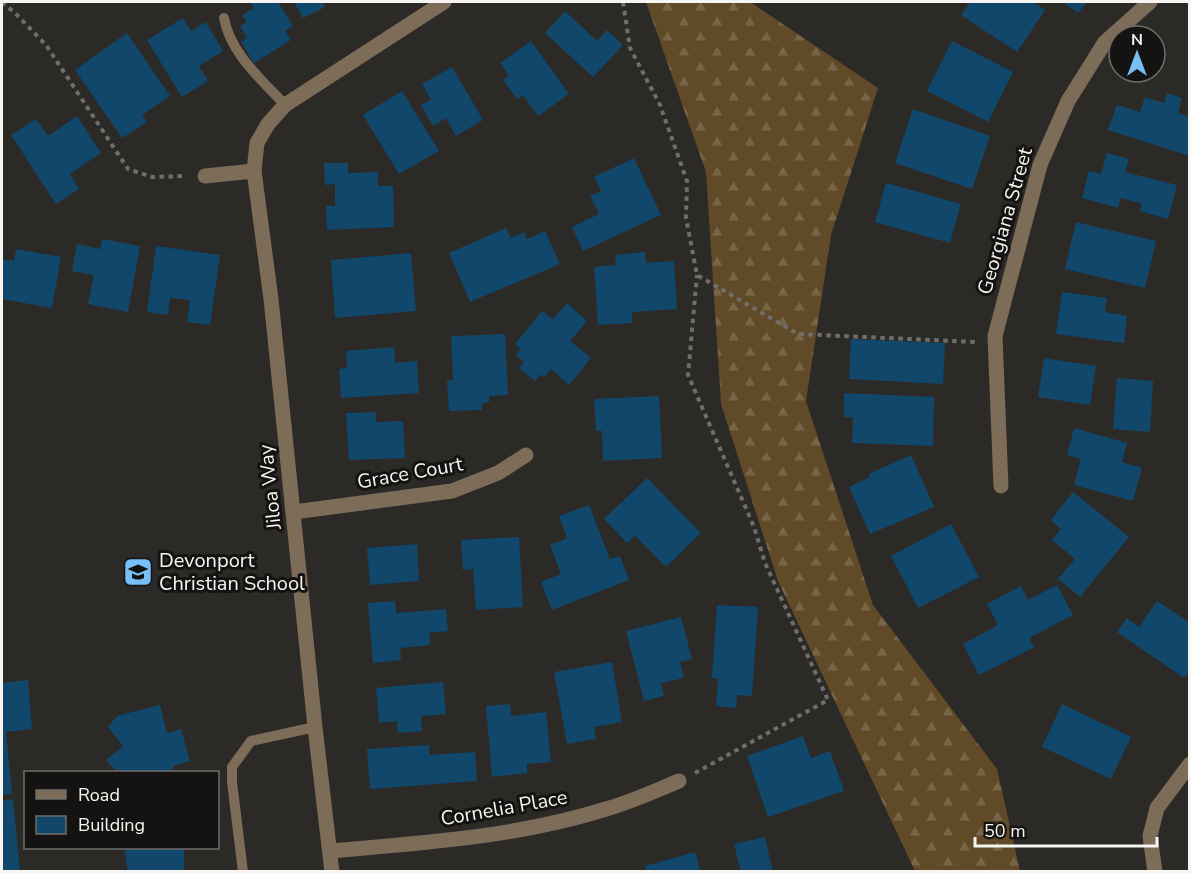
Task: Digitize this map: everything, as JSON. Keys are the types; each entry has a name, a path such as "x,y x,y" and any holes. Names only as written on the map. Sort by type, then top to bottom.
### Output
{"street":[{"name":"Jiloa Way","path":"332,872 271,299 254,171 257,143 268,124 285,105 444,2"},
{"name":"Georgiana Street","path":"1001,486 994,343 1040,165 1068,101 1105,42 1150,2"},
{"path":"205,176 254,171"},
{"name":"Grace Court","path":"294,512 452,491 498,473 526,456"},
{"path":"1155,872 1150,836 1157,808 1190,764"},
{"name":"Cornelia Place","path":"330,851 460,840 544,825 607,809 679,781"}],"lane":[{"path":"224,18 226,32 249,66 285,105"},
{"path":"243,872 232,767 251,741 315,727"}],"path":[{"path":"2,2 46,45 128,170 152,177 205,176"},
{"path":"623,2 630,48 660,105 687,181 686,218 697,275 688,375 754,527 765,563 828,700 679,781"},
{"path":"697,275 798,334 994,343"}],"green space":[{"path":"646,2 750,2 878,88 831,235 806,401 873,605 997,769 1020,871 915,871 778,581 721,404 706,172"}],"building":[{"path":"278,2 293,26 285,31 291,40 254,63 241,42 247,38 240,26 247,22 242,15 254,8 251,3"},
{"path":"294,2 322,2 325,7 303,18"},
{"path":"970,2 1033,2 1045,10 1017,52 961,15"},
{"path":"1063,2 1087,2 1078,13"},
{"path":"565,11 597,41 607,30 623,45 593,77 545,33"},
{"path":"183,18 191,31 206,22 223,51 199,66 208,81 182,97 147,40"},
{"path":"127,33 170,96 142,115 147,122 122,138 75,70"},
{"path":"531,41 569,94 538,116 523,95 517,99 503,80 509,76 500,63"},
{"path":"952,41 1013,72 988,122 927,91"},
{"path":"452,67 483,120 456,136 446,118 433,126 421,105 431,100 422,84"},
{"path":"402,91 439,151 399,174 363,115"},
{"path":"1167,93 1182,98 1178,113 1190,117 1190,156 1108,130 1117,105 1140,112 1145,97 1164,103"},
{"path":"913,109 990,136 972,189 895,163"},
{"path":"77,116 101,153 70,174 79,189 56,204 11,135 36,119 48,136"},
{"path":"1107,153 1129,159 1125,172 1177,185 1168,219 1140,211 1142,204 1121,198 1118,208 1082,198 1089,171 1101,174"},
{"path":"634,158 661,215 583,251 572,227 599,214 590,196 601,191 594,177"},
{"path":"324,163 348,163 348,173 378,172 378,186 393,186 394,227 327,230 326,206 335,206 335,184 325,185"},
{"path":"886,183 961,204 950,243 875,222"},
{"path":"1076,222 1156,241 1145,288 1065,269"},
{"path":"506,228 511,238 524,232 527,239 545,231 560,264 470,302 449,253"},
{"path":"102,239 140,246 128,312 88,304 94,275 72,271 77,244 100,249"},
{"path":"156,246 220,255 210,325 187,322 190,300 170,298 168,315 147,312"},
{"path":"16,249 61,257 52,308 2,299 2,259 14,261"},
{"path":"645,252 646,263 674,261 677,309 632,312 632,323 598,325 594,267 616,265 615,255"},
{"path":"411,253 416,311 335,318 331,260"},
{"path":"1062,292 1107,298 1105,312 1127,316 1124,343 1056,334"},
{"path":"567,303 587,321 570,341 591,358 569,385 551,369 544,377 541,374 535,381 519,368 524,362 516,355 521,349 515,344 542,311 553,319"},
{"path":"505,334 508,395 489,396 489,402 482,403 482,410 449,411 447,381 453,380 451,336"},
{"path":"851,339 945,343 943,384 849,379"},
{"path":"394,347 395,363 417,361 419,393 341,398 339,369 347,368 346,351"},
{"path":"1044,358 1096,366 1090,405 1038,397"},
{"path":"1117,378 1153,381 1150,432 1113,429"},
{"path":"844,393 934,397 933,446 852,443 853,417 844,417"},
{"path":"659,396 662,458 603,461 602,431 596,431 594,399"},
{"path":"376,412 376,422 403,421 405,458 349,460 346,413"},
{"path":"1074,428 1127,443 1122,462 1142,468 1133,501 1074,485 1081,459 1067,455"},
{"path":"911,455 934,507 870,534 849,487 870,477 869,474"},
{"path":"647,478 701,533 666,567 635,536 627,543 604,519"},
{"path":"1073,492 1129,537 1080,597 1058,579 1075,559 1052,540 1061,529 1051,520"},
{"path":"589,505 610,559 620,556 629,580 552,610 541,582 561,574 550,545 567,538 559,516"},
{"path":"951,524 979,577 918,608 891,556"},
{"path":"519,537 523,607 476,610 473,569 463,570 461,540"},
{"path":"417,544 419,581 370,585 367,548"},
{"path":"1057,585 1073,615 1029,638 1034,647 979,675 963,644 998,625 987,604 1021,586 1028,600"},
{"path":"395,601 396,613 446,609 448,631 429,633 430,645 400,648 401,660 373,663 368,603"},
{"path":"1157,601 1190,623 1190,670 1184,678 1117,632 1127,618 1139,627"},
{"path":"717,605 758,607 752,696 737,695 736,708 716,706 718,679 712,678"},
{"path":"681,617 692,659 680,662 684,678 661,683 664,696 644,701 626,631"},
{"path":"612,662 622,722 594,727 596,739 567,744 554,672"},
{"path":"28,680 32,729 6,732 12,794 2,795 2,683"},
{"path":"443,682 446,714 421,716 422,731 398,733 397,721 379,723 376,688"},
{"path":"510,704 511,716 546,712 551,762 527,764 527,773 492,777 486,706"},
{"path":"1062,704 1131,737 1111,779 1042,747"},
{"path":"160,705 167,733 181,729 190,761 173,766 173,771 116,771 106,760 123,746 108,727 117,716"},
{"path":"803,736 811,758 830,751 844,791 768,817 747,756"},
{"path":"429,745 429,755 475,752 477,781 370,789 367,749"},
{"path":"13,799 20,872 2,872 2,801"},
{"path":"765,837 773,872 741,872 734,844"},
{"path":"124,849 184,849 184,872 128,872"},
{"path":"695,852 701,872 647,872 645,866"}],"place":[{"name":"Devonport Christian School","path":"138,572"}]}
